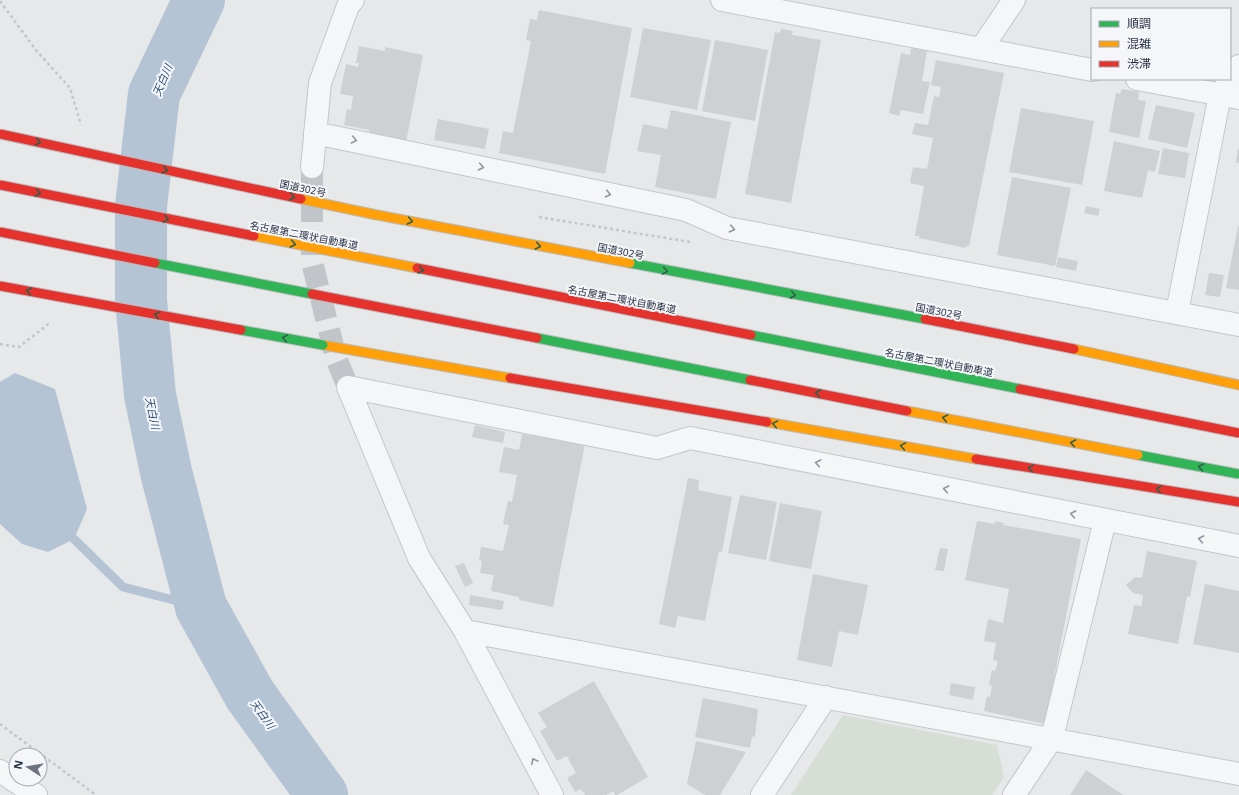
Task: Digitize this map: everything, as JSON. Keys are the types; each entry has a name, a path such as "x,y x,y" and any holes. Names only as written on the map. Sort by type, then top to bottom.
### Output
{"highway":[{"name":"国道302号","path":"0,134 372,214 1020,337 1239,385"},
{"name":"名古屋第二環状自動車道","path":"0,185 1239,433"},
{"path":"0,232 975,424 1239,474"},
{"path":"0,286 324,345 955,455 1239,502"}],"street":[{"path":"312,168 320,83 348,6 353,0"},
{"path":"722,0 752,2 980,49 1091,70"},
{"path":"980,49 1014,0"},
{"path":"1177,312 1230,96 1239,66"},
{"path":"1142,80 1230,96"},
{"path":"316,132 686,210 727,228 1177,312 1239,325"},
{"path":"552,795 465,632 419,558 348,387 657,448 690,438 1239,546"},
{"path":"1014,795 1052,738 1105,520"},
{"path":"465,632 1052,738 1239,774"},
{"path":"762,795 826,697"},
{"path":"0,771 36,795"}],"path":[{"path":"532,216 697,243 711,222"},
{"path":"0,724 96,795"}],"shaded area":[{"path":"843,715 997,745 1004,777 992,795 791,795"}],"water":[{"path":"15,373 55,389 87,509 74,539 48,552 22,544 0,524 0,382"}],"building":[{"path":"539,10 632,28 605,174 499,153 503,131 513,133 531,41 526,40 530,19 537,20"},
{"path":"643,28 711,40 697,110 630,97"},
{"path":"781,29 793,31 792,35 821,40 791,203 745,194 775,32 780,33"},
{"path":"715,40 768,50 755,121 702,111"},
{"path":"359,46 385,51 385,47 423,55 406,142 369,135 369,130 344,125 347,109 351,110 353,96 340,94 346,64 358,67 359,63 356,63"},
{"path":"911,48 927,51 922,81 930,82 923,114 901,110 899,116 889,113 901,53 910,55"},
{"path":"936,60 1004,73 969,246 966,246 966,248 915,236 924,186 910,183 913,167 927,169 933,138 912,134 915,123 928,125 934,96 939,97 941,87 931,85"},
{"path":"1122,89 1139,92 1138,100 1146,101 1139,138 1109,132 1116,93 1120,94"},
{"path":"1156,105 1195,113 1187,148 1148,139"},
{"path":"1021,108 1094,121 1082,185 1009,172"},
{"path":"671,110 731,122 716,199 655,187 661,155 637,151 643,124 667,129"},
{"path":"438,119 489,129 485,149 434,140"},
{"path":"1114,141 1160,151 1155,172 1148,170 1142,198 1104,191"},
{"path":"1163,148 1189,153 1185,178 1158,174"},
{"path":"1239,149 1239,163 1236,162"},
{"path":"1012,177 1071,188 1055,266 997,255"},
{"path":"1086,206 1100,209 1098,216 1084,213"},
{"path":"1239,226 1239,290 1226,288"},
{"path":"1058,257 1078,261 1076,271 1056,267"},
{"path":"1209,273 1224,275 1220,297 1205,295"},
{"path":"475,425 505,432 503,443 472,437"},
{"path":"522,434 585,444 553,607 519,600 519,597 491,591 494,575 480,573 482,561 479,560 481,547 503,551 509,525 503,524 508,501 512,502 517,475 499,472 504,447 519,450"},
{"path":"688,478 699,480 698,490 732,497 722,552 719,551 705,621 678,616 675,628 659,624"},
{"path":"740,495 777,502 766,560 728,553"},
{"path":"780,503 822,511 811,569 769,561"},
{"path":"977,521 995,524 995,521 1004,523 1003,525 1081,539 1045,724 984,711 987,696 990,697 992,686 989,685 992,670 995,671 998,661 993,660 996,643 984,641 988,619 1003,623 1009,589 965,580"},
{"path":"940,548 948,549 944,571 935,570"},
{"path":"1147,551 1197,561 1190,597 1187,596 1178,644 1128,634 1134,605 1142,606 1143,595 1133,593 1126,585 1135,577 1142,578"},
{"path":"464,563 473,583 465,587 455,566"},
{"path":"813,574 868,585 858,635 839,631 832,667 797,660"},
{"path":"1205,584 1239,591 1239,653 1193,644"},
{"path":"470,595 504,601 502,610 469,605"},
{"path":"594,681 648,777 617,795 615,795 613,791 606,795 585,795 581,789 575,792 567,778 576,773 567,756 557,761 540,731 547,727 538,713"},
{"path":"951,683 975,687 973,700 949,695"},
{"path":"703,698 758,709 755,737 752,736 750,748 695,737"},
{"path":"696,741 746,752 720,795 705,795 687,784"},
{"path":"1086,770 1123,795 1070,795"}],"waterway":[{"name":"天白川","path":"199,0 154,94 141,206 141,300 150,395 166,472 201,607 250,695 322,795"},
{"path":"74,539 123,587 201,607"}],"tunnel":[{"path":"312,167 312,262 336,358 348,387"}],"traffic: fast":[{"path":"155,263 312,294"},
{"path":"630,263 925,319"},
{"path":"241,330 323,345"},
{"path":"751,335 1020,389"},
{"path":"537,338 750,380"},
{"path":"1138,455 1239,474"}],"traffic: slow":[{"path":"301,199 372,214"},
{"path":"372,214 630,263"},
{"path":"254,236 417,268"},
{"path":"323,345 510,378"},
{"path":"1074,349 1239,385"},
{"path":"907,411 1138,455"},
{"path":"767,422 976,459"}],"traffic: jam":[{"path":"0,134 301,199"},
{"path":"0,185 254,236"},
{"path":"0,232 155,263"},
{"path":"417,268 751,335"},
{"path":"0,286 241,330"},
{"path":"312,294 537,338"},
{"path":"925,319 1074,349"},
{"path":"510,378 767,422"},
{"path":"750,380 907,411"},
{"path":"1020,389 1239,433"},
{"path":"976,459 1239,502"}]}
